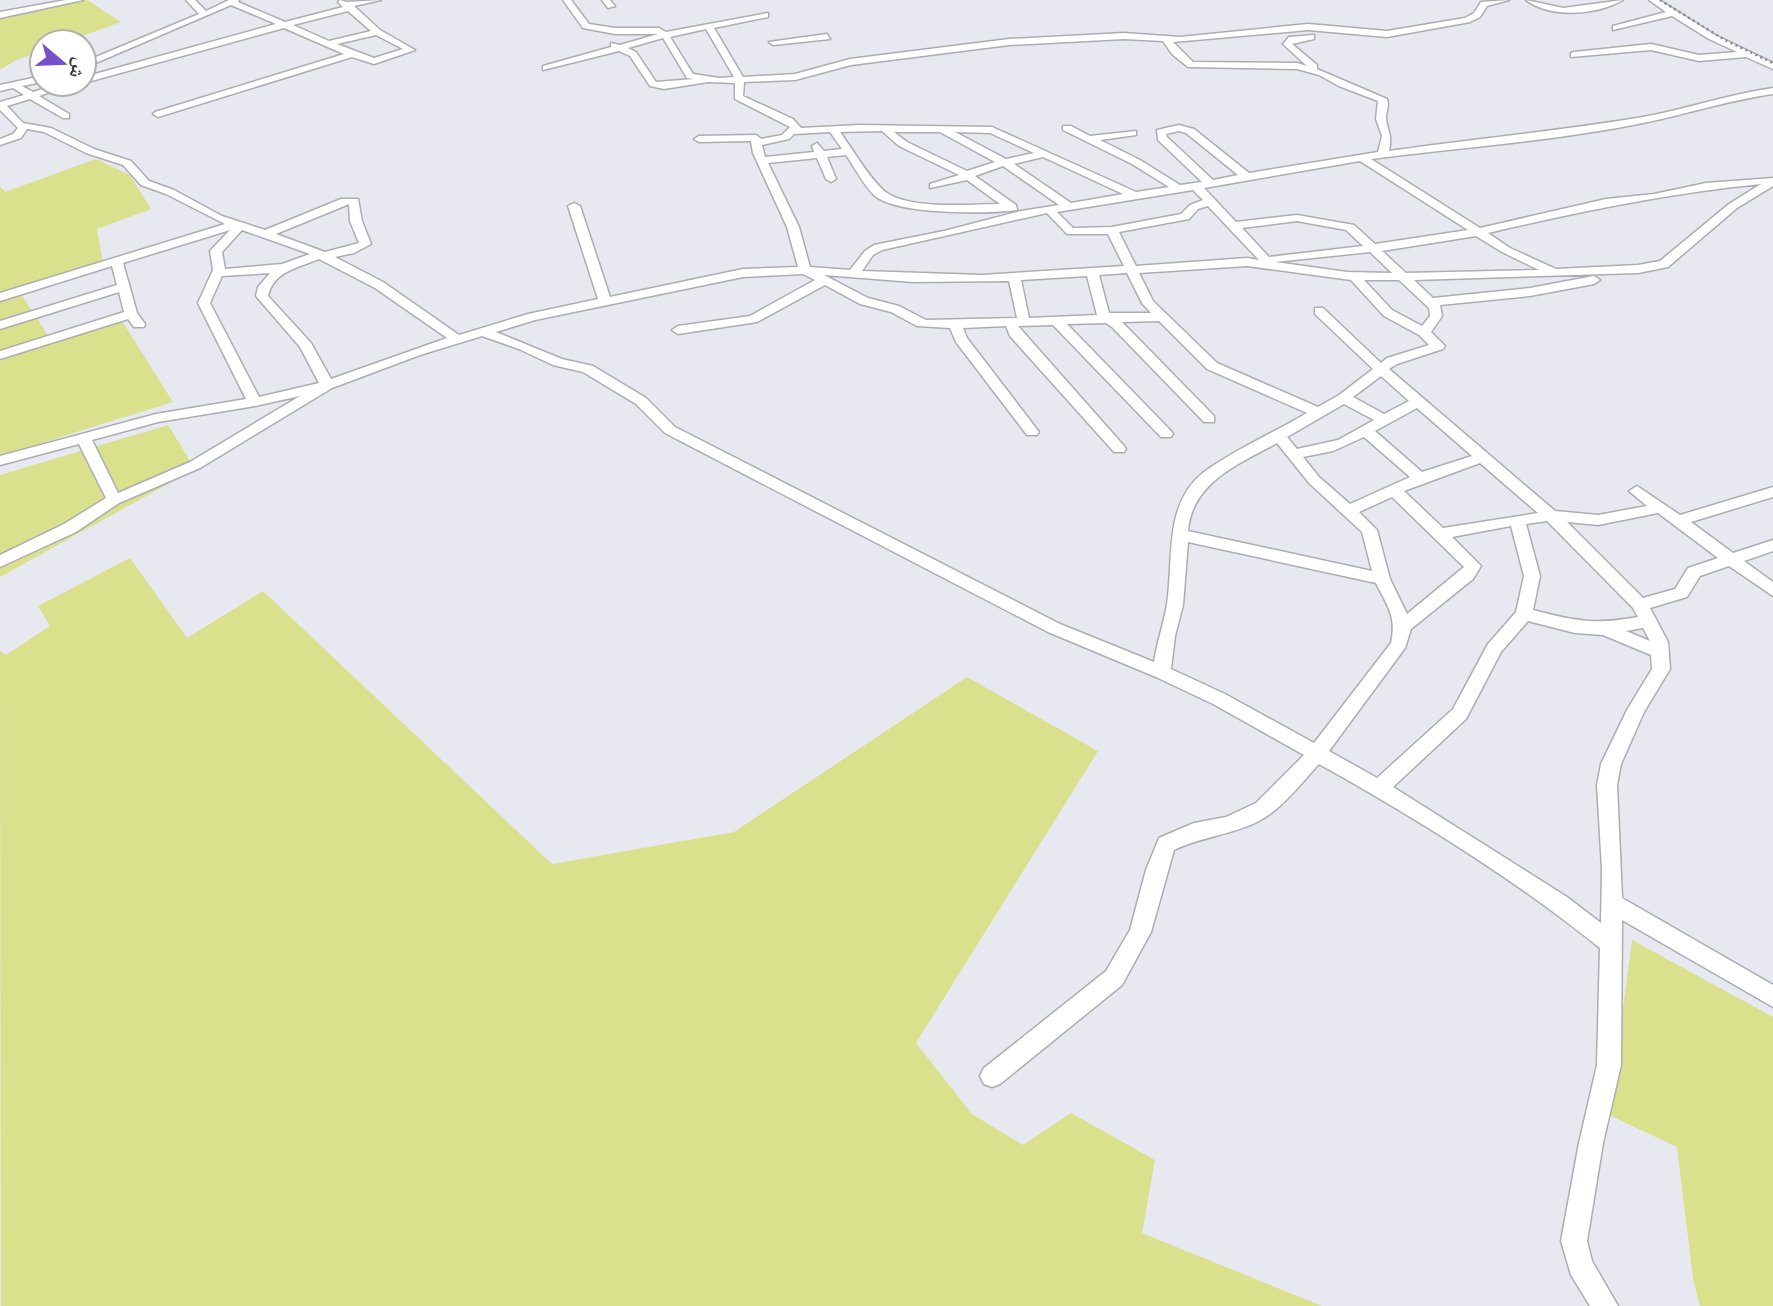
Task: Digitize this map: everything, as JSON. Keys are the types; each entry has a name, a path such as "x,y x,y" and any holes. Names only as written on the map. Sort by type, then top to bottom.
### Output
{"street":[{"path":"0,15 79,0"},
{"path":"190,0 204,20"},
{"path":"98,76 285,25 346,5 377,0"},
{"path":"567,0 593,36 632,54 655,85 796,77 850,62 987,44 1116,36 1206,38 1308,27 1377,33"},
{"path":"1383,155 1387,136 1381,119 1384,100 1322,73 1290,49 1288,40 1377,33 1467,20 1477,15 1484,4 1505,0"},
{"path":"1530,0 1546,8 1572,12 1619,0"},
{"path":"1653,0 1672,13 1773,66"},
{"path":"98,59 193,20 204,20 233,1 371,62 411,50 376,32 346,5"},
{"path":"1616,28 1672,13"},
{"path":"546,68 665,34 765,15"},
{"path":"736,20 755,29"},
{"path":"586,26 615,31 653,30 665,34 690,76 715,80"},
{"path":"708,26 740,80 738,97 794,124 794,131"},
{"path":"215,28 237,37"},
{"path":"327,44 376,32"},
{"path":"773,42 827,37"},
{"path":"1166,39 1175,52 1191,65 1285,65 1322,73"},
{"path":"1574,55 1651,47 1697,58 1747,54"},
{"path":"158,114 352,54"},
{"path":"0,88 28,82"},
{"path":"14,85 28,95"},
{"path":"834,130 847,152 879,193 894,201 960,208 1050,210 1362,158 1551,135 1648,119 1737,96 1773,91"},
{"path":"0,105 28,96"},
{"path":"33,98 66,116"},
{"path":"0,105 24,127 47,130 90,151 127,163 145,183 170,192 237,226 322,255 379,285 456,339"},
{"path":"0,142 17,136 24,127"},
{"path":"1067,128 1136,162 1179,189"},
{"path":"1211,184 1162,138 1161,132 1179,128 1190,131 1248,177"},
{"path":"885,129 903,144 968,176 1016,211"},
{"path":"943,130 1007,164 1069,206"},
{"path":"759,143 785,137 794,131 992,130 1133,195"},
{"path":"808,131 823,154 831,179"},
{"path":"1088,139 1132,133"},
{"path":"699,139 721,140 748,136 756,138 759,143 757,150 793,227 805,270 864,301 895,309 922,323 956,326 1160,317"},
{"path":"763,160 847,152"},
{"path":"934,186 968,176 981,168 1045,154"},
{"path":"1362,158 1506,250 1555,273"},
{"path":"0,461 176,413 256,402 327,385 456,339 532,317 743,273 805,270 955,279 1267,261 1307,254 1419,243 1606,202 1654,197 1706,186 1773,180"},
{"path":"1431,302 1530,292 1603,279 1664,264 1733,206 1773,180"},
{"path":"1196,186 1267,261 1324,274 1401,276 1638,269"},
{"path":"218,273 279,271 322,255 351,251 365,244 356,221 354,201 345,201 265,234"},
{"path":"1050,210 1071,232 1112,230 1185,216 1194,207 1209,202"},
{"path":"574,206 605,302"},
{"path":"853,273 869,253 878,247 945,234 1016,211"},
{"path":"1232,226 1304,218 1350,227 1431,302 1436,316 1424,332"},
{"path":"0,298 237,226"},
{"path":"237,226 216,251 218,273 204,308 256,402"},
{"path":"1112,230 1148,303 1213,366 1319,413"},
{"path":"1307,254 1336,287"},
{"path":"0,355 135,319 117,261"},
{"path":"279,271 264,287 262,296 306,346 327,385"},
{"path":"1092,271 1103,315 1117,324 1209,419"},
{"path":"1162,672 1166,636 1175,605 1184,510 1198,485 1210,475 1344,398 1401,357 1437,348 1437,344 1424,332 1388,313 1353,275"},
{"path":"1014,276 1018,323 1016,333 1119,449"},
{"path":"678,330 753,319 823,281"},
{"path":"0,325 124,287"},
{"path":"1319,311 1353,345 1550,516 1640,605 1660,652 1661,669 1636,710 1611,764 1607,810 1612,869 1609,1065 1591,1143 1574,1241 1580,1266 1605,1306"},
{"path":"1058,322 1166,434"},
{"path":"956,326 961,339 1032,432"},
{"path":"483,332 524,346 558,362 588,369 640,401 670,430 1054,628 1162,672 1219,699 1378,788 1560,903 1609,942"},
{"path":"0,562 70,528 114,500 195,465 327,385"},
{"path":"1344,398 1386,421"},
{"path":"1293,454 1328,449 1367,432 1418,402"},
{"path":"1367,432 1420,478"},
{"path":"992,1076 1114,978 1140,932 1156,870 1166,844 1194,831 1229,825 1263,809 1317,754 1393,656 1399,644 1403,626 1381,579 1369,530 1314,480 1279,436"},
{"path":"84,438 114,500"},
{"path":"1350,510 1420,478 1483,457"},
{"path":"1394,490 1472,563 1472,569 1403,626"},
{"path":"1637,491 1773,590"},
{"path":"1678,521 1773,492"},
{"path":"1441,534 1550,516 1598,520 1660,508"},
{"path":"1378,788 1460,715 1494,648 1524,614 1532,576 1517,520"},
{"path":"1181,536 1381,579"},
{"path":"1640,605 1681,593 1694,572 1773,545"},
{"path":"1524,614 1575,627 1605,629 1648,621"},
{"path":"1605,629 1660,652"},
{"path":"1610,902 1773,997"}],"green space":[{"path":"87,0 121,22 98,30 98,28 28,28 28,56 0,70 0,18"},
{"path":"96,159 130,175 151,209 97,229 103,262 17,288 53,343 122,321 173,402 0,456 0,186 5,192"},
{"path":"168,425 195,469 0,577 0,475"},
{"path":"130,558 187,638 263,591 552,864 734,832 967,677 1098,751 916,1043 972,1114 1023,1145 1071,1113 1155,1160 1142,1233 1322,1306 1,1306 0,651 6,655 50,626 38,606"},
{"path":"1632,940 1773,1017 1773,1306 1700,1306 1693,1279 1677,1147 1609,1115"}],"railway":[{"path":"1660,0 1725,40 1773,63"}]}
